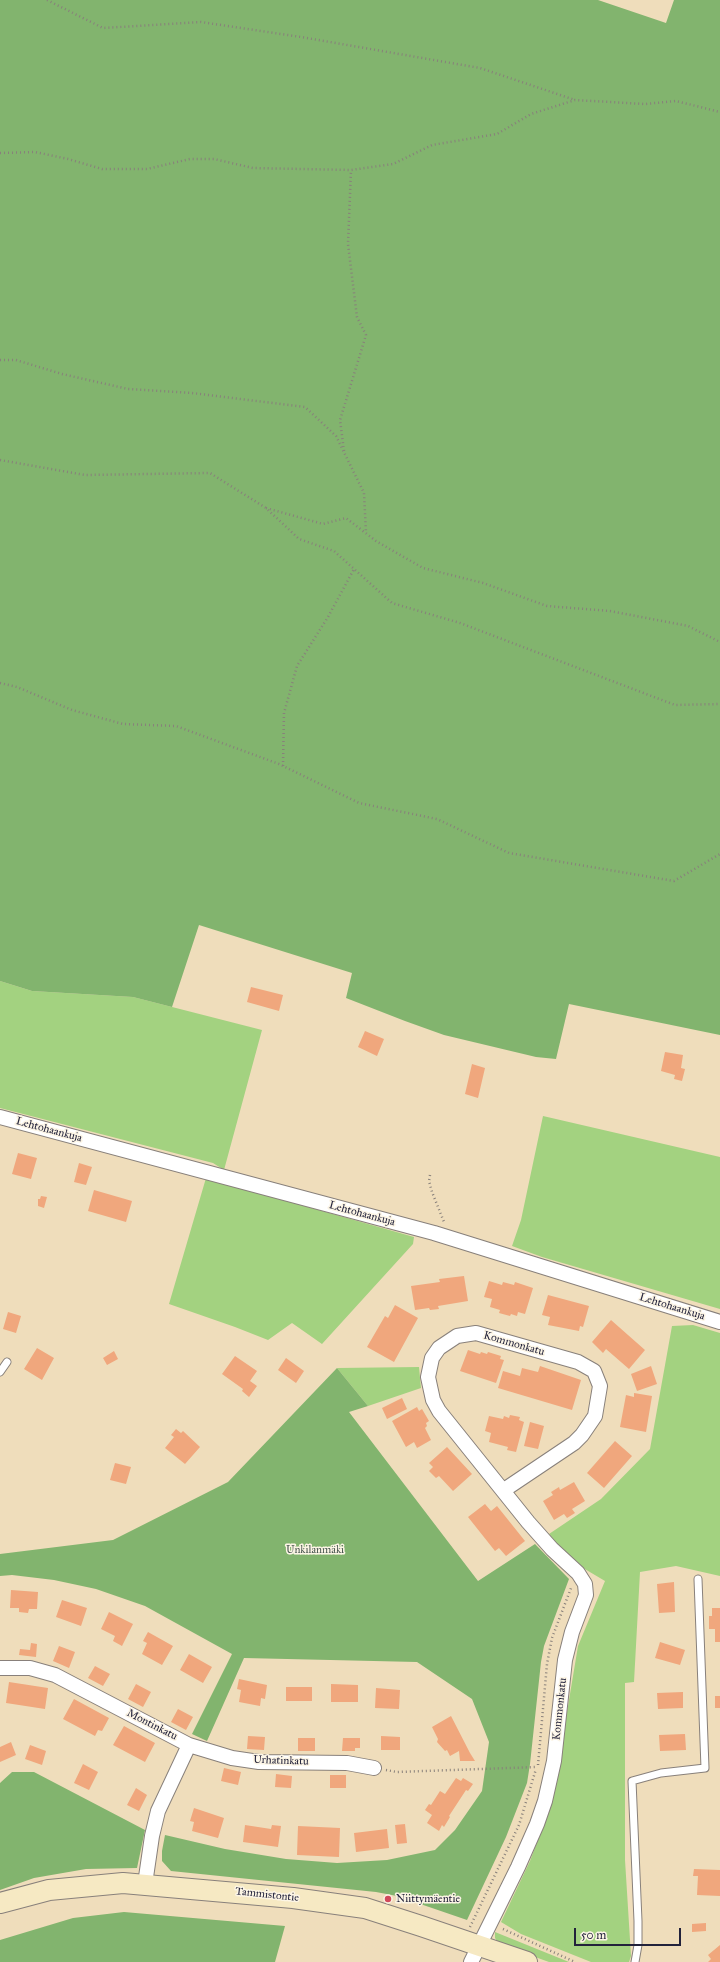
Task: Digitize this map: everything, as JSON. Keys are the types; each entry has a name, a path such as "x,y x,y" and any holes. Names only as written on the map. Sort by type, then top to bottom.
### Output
{"street":[{"name":"Lehtohaankuja","path":"0,1117 447,1237 720,1322"},
{"name":"Kommonkatu","path":"472,1949 491,1924 537,1824 551,1777 554,1761 565,1660 572,1632 586,1595 585,1584 578,1573 552,1549 528,1522 440,1411 433,1400 428,1377 432,1358 443,1344 457,1336 476,1333 578,1362 594,1371 600,1386 595,1416 582,1435 574,1443 504,1490"},
{"name":"Montinkatu","path":"0,1668 30,1668 55,1675 189,1744 158,1811 152,1836 145,1884"},
{"name":"Urhatinkatu","path":"189,1744 232,1758 259,1762 347,1762 374,1768"},
{"name":"Tammistontie","path":"0,1903 63,1888 96,1884 145,1884 293,1898 365,1908 472,1949 527,1962"}],"lane":[{"path":"0,1372 7,1362"},
{"path":"635,1962 638,1945 638,1921 632,1781 662,1773 705,1768 698,1579"}],"path":[{"path":"46,0 103,28 202,22 301,37 480,68 575,100 645,104 676,101 720,112"},
{"path":"0,153 35,152 68,158 102,169 147,169 190,159 214,159 253,168 352,170 393,164 432,145 498,134 531,114 575,100"},
{"path":"344,453 340,420 366,335 357,317 348,244 352,170"},
{"path":"0,360 16,360 62,374 128,389 192,393 305,407 336,436 364,493 366,533"},
{"path":"0,460 85,475 210,473 266,508 299,539 334,551 392,603 460,623 675,705 720,704"},
{"path":"266,508 323,524 346,518 366,533 423,568 483,583 547,606 610,611 688,626 720,642"},
{"path":"283,766 284,713 297,666 328,618 354,569"},
{"path":"0,683 17,687 72,710 123,724 176,726 283,766 359,803 437,819 509,853 674,881 720,854"},
{"path":"430,1175 429,1182 447,1230 447,1237"},
{"path":"472,1949 475,1918 519,1825 537,1767 547,1664 551,1644 566,1599 578,1573"},
{"path":"374,1768 397,1772 537,1767"},
{"path":"475,1918 575,1962"}],"green space":[{"path":"0,0 598,0 666,23 674,0 720,0 720,1035 569,1004 556,1059 536,1057 444,1035 346,998 352,973 199,925 172,1007 133,997 32,991 0,981"},
{"path":"0,981 32,991 133,997 262,1030 224,1170 213,1163 0,1108"},
{"path":"543,1116 720,1157 720,1309 542,1257 512,1246 521,1220"},
{"path":"206,1178 414,1237 413,1244 322,1344 292,1323 268,1340 169,1304"},
{"path":"693,1325 720,1333 720,1576 676,1566 640,1572 634,1682 625,1683 625,1860 631,1956 629,1962 591,1962 521,1934 501,1922 530,1861 552,1802 578,1646 605,1581 578,1565 562,1551 549,1534 601,1499 650,1449 672,1326"},
{"path":"419,1367 421,1388 368,1406 337,1368"},
{"name":"Unkilanmäki","path":"337,1368 368,1406 349,1412 478,1581 535,1544 569,1579 544,1646 527,1783 506,1837 467,1920 397,1896 376,1892 171,1871 162,1861 162,1851 165,1835 225,1849 286,1859 337,1863 387,1860 435,1850 455,1830 482,1791 489,1742 472,1699 417,1662 244,1658 207,1741 192,1734 232,1654 145,1606 96,1589 54,1580 12,1575 0,1576 0,1554 113,1540 228,1482"},
{"path":"12,1772 34,1772 145,1830 137,1868 86,1869 34,1878 0,1890 0,1783"},
{"path":"124,1912 285,1926 275,1962 0,1962 0,1940 73,1918"},
{"path":"495,1932 569,1962 549,1962 499,1944 495,1938"}],"building":[{"path":"251,987 283,995 279,1011 247,1002"},
{"path":"365,1031 384,1039 377,1056 358,1047"},
{"path":"665,1052 683,1055 681,1068 685,1069 682,1081 674,1079 675,1075 661,1071"},
{"path":"472,1064 485,1068 478,1098 465,1094"},
{"path":"18,1153 37,1158 31,1179 12,1174"},
{"path":"79,1163 92,1167 86,1185 74,1182"},
{"path":"94,1190 132,1201 126,1222 88,1211"},
{"path":"41,1196 47,1197 44,1208 38,1206 38,1199 40,1199"},
{"path":"464,1276 468,1301 438,1306 439,1309 430,1310 429,1308 415,1310 411,1286 440,1282 439,1279"},
{"path":"489,1281 502,1285 503,1282 514,1285 515,1282 533,1288 525,1314 518,1312 517,1316 511,1314 510,1316 499,1313 500,1310 490,1307 492,1299 484,1297"},
{"path":"548,1295 589,1306 583,1327 580,1326 579,1331 548,1325 550,1317 542,1315"},
{"path":"395,1305 418,1318 394,1362 367,1347 385,1316 388,1318"},
{"path":"8,1312 21,1316 16,1333 3,1329"},
{"path":"611,1320 645,1350 629,1369 606,1349 603,1353 592,1342"},
{"path":"37,1348 54,1358 42,1380 24,1369"},
{"path":"468,1350 480,1354 481,1352 487,1354 488,1352 501,1356 500,1359 504,1360 496,1383 460,1371"},
{"path":"114,1351 118,1359 107,1365 103,1358"},
{"path":"235,1356 257,1371 250,1381 257,1386 249,1397 242,1391 243,1389 222,1374"},
{"path":"286,1358 304,1371 296,1383 278,1370"},
{"path":"540,1366 581,1380 572,1410 498,1388 503,1371 520,1376 522,1368 538,1372"},
{"path":"651,1366 657,1384 637,1391 631,1374"},
{"path":"634,1393 652,1396 646,1432 620,1427 626,1395 634,1397"},
{"path":"402,1398 407,1409 387,1419 382,1408"},
{"path":"417,1407 419,1411 422,1409 429,1421 426,1423 427,1426 425,1428 431,1440 417,1448 414,1442 406,1447 392,1421"},
{"path":"510,1415 520,1417 519,1420 524,1422 516,1452 507,1450 508,1447 489,1442 491,1433 485,1431 489,1416 503,1419 504,1416 509,1418"},
{"path":"530,1422 544,1426 538,1449 524,1446"},
{"path":"176,1429 181,1433 183,1431 200,1447 185,1464 165,1448 174,1437 171,1435"},
{"path":"615,1441 632,1456 604,1488 587,1473"},
{"path":"447,1447 472,1474 453,1491 439,1476 436,1478 429,1471 433,1467 429,1463"},
{"path":"115,1463 131,1467 126,1484 110,1480"},
{"path":"574,1482 585,1501 572,1509 575,1513 567,1518 564,1514 554,1520 543,1501 553,1495 551,1492 559,1487 560,1490"},
{"path":"485,1504 491,1511 497,1506 525,1541 506,1556 499,1548 495,1551 468,1517"},
{"path":"674,1582 675,1612 659,1613 657,1584"},
{"path":"11,1590 38,1592 37,1609 29,1609 28,1613 19,1612 19,1608 10,1608"},
{"path":"62,1600 87,1608 81,1626 56,1617"},
{"path":"712,1608 720,1608 720,1642 715,1642 715,1629 709,1629 709,1616 712,1616"},
{"path":"109,1612 133,1624 122,1646 113,1641 115,1636 101,1629"},
{"path":"148,1632 173,1646 162,1665 142,1654 147,1643 143,1641"},
{"path":"660,1642 685,1650 680,1665 655,1658"},
{"path":"31,1643 37,1644 36,1657 19,1655 20,1649 30,1650"},
{"path":"59,1646 75,1652 69,1668 53,1661"},
{"path":"189,1654 212,1667 203,1683 180,1670"},
{"path":"95,1666 110,1674 103,1686 88,1678"},
{"path":"239,1679 267,1685 265,1699 261,1698 260,1706 239,1702 241,1690 237,1689"},
{"path":"9,1682 48,1688 45,1709 6,1703"},
{"path":"136,1684 151,1692 143,1707 128,1699"},
{"path":"331,1684 358,1685 358,1702 331,1702"},
{"path":"286,1687 312,1687 312,1701 286,1701"},
{"path":"376,1688 400,1690 399,1709 375,1708"},
{"path":"683,1692 683,1708 658,1709 657,1693"},
{"path":"715,1696 720,1696 720,1708 715,1708"},
{"path":"74,1699 109,1718 102,1731 98,1730 95,1736 63,1719"},
{"path":"178,1709 193,1717 186,1730 171,1722"},
{"path":"451,1716 475,1761 460,1761 459,1751 450,1756 447,1750 445,1751 437,1742 438,1739 432,1727"},
{"path":"124,1726 155,1743 145,1762 113,1745"},
{"path":"685,1734 686,1750 660,1751 659,1735"},
{"path":"248,1736 265,1737 264,1750 247,1749"},
{"path":"381,1736 400,1737 400,1750 381,1750"},
{"path":"298,1738 315,1738 315,1751 298,1751"},
{"path":"343,1738 360,1738 360,1748 355,1748 355,1751 342,1751"},
{"path":"11,1742 16,1755 0,1762 0,1747"},
{"path":"30,1745 46,1751 42,1765 25,1759"},
{"path":"83,1764 98,1772 89,1790 74,1783"},
{"path":"224,1768 241,1772 238,1785 221,1781"},
{"path":"276,1774 292,1776 291,1788 275,1787"},
{"path":"330,1775 346,1775 346,1788 330,1788"},
{"path":"456,1778 461,1781 463,1778 473,1784 468,1791 466,1790 449,1816 450,1817 444,1827 442,1825 439,1831 427,1823 432,1815 425,1810 429,1804 431,1805 440,1791 445,1794"},
{"path":"136,1788 147,1795 139,1811 127,1805"},
{"path":"194,1808 224,1818 218,1838 192,1831 194,1822 190,1821"},
{"path":"405,1824 407,1843 397,1844 395,1825"},
{"path":"245,1825 271,1829 272,1825 281,1826 278,1847 243,1842"},
{"path":"298,1826 340,1828 339,1857 297,1855"},
{"path":"387,1829 389,1848 356,1852 354,1833"},
{"path":"694,1869 720,1870 720,1896 697,1895 698,1876 693,1876"},
{"path":"706,1923 706,1931 692,1932 692,1924"},
{"path":"720,1945 720,1962 708,1962 711,1959 708,1955"}],"place":[{"name":"Niittymäentie","path":"388,1899"}]}
